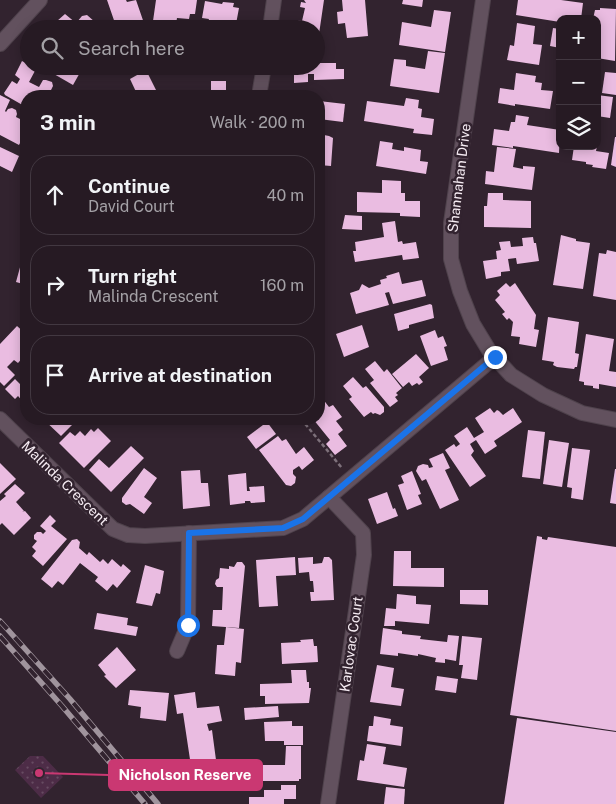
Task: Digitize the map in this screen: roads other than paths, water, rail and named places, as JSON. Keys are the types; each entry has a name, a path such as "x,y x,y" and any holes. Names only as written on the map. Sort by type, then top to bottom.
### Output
{"street":[{"path":"22,20 40,0"},
{"path":"271,20 274,0"},
{"name":"Shannahan Drive","path":"483,0 451,223 451,259 460,291 473,324 495,357 510,375 543,395 582,412 616,420"},
{"path":"0,44 20,22"},
{"path":"261,90 263,75"},
{"name":"Malinda Crescent","path":"0,419 113,529 128,535 283,528 303,519 495,357"},
{"name":"Karlovac Court","path":"328,804 364,556 363,534 329,497"},
{"path":"177,650 188,625 189,533"}],"railway":[{"path":"0,621 70,699 158,804"},
{"path":"0,636 145,804"}],"place":[{"name":"Nicholson Reserve","path":"39,773"}]}
